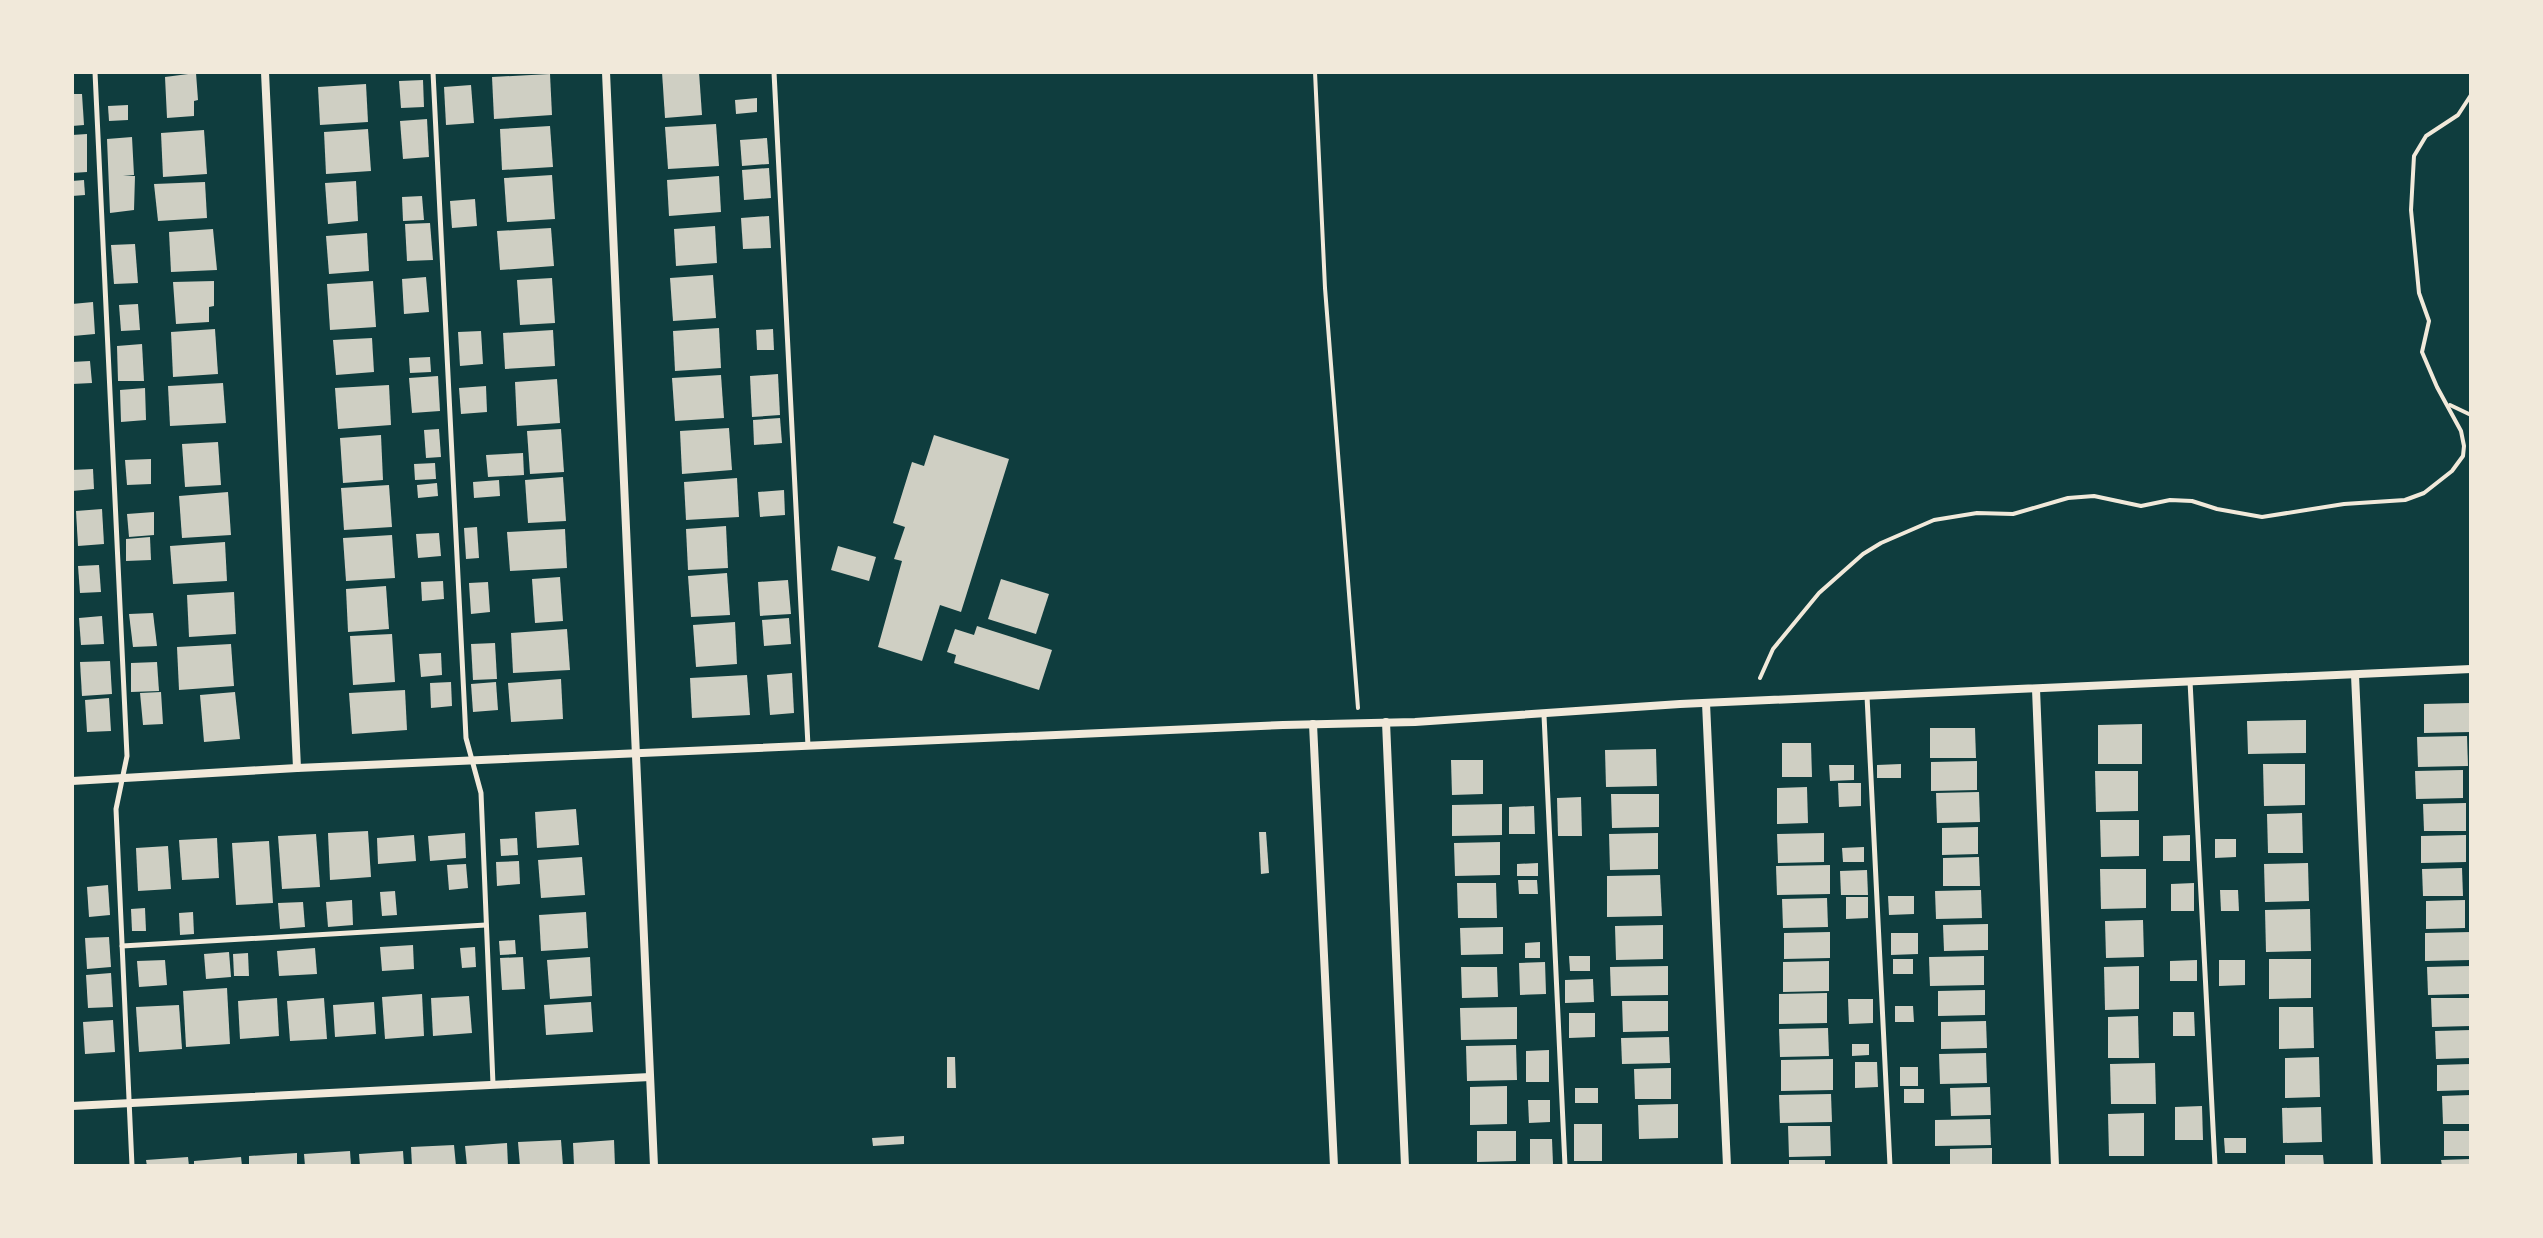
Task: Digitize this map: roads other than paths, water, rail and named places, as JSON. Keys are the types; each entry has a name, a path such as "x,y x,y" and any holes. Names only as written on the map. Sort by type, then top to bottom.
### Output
{"street":[{"path":"265,72 297,768"},
{"path":"606,72 654,1166"},
{"path":"72,781 297,768 1544,715 1867,695 2471,669"},
{"path":"2355,675 2377,1166"},
{"path":"2036,689 2055,1166"},
{"path":"1706,703 1727,1166"},
{"path":"1386,722 1405,1166"},
{"path":"1313,724 1334,1166"},
{"path":"72,1106 650,1077"}],"lane":[{"path":"95,72 127,756 116,809 132,1166"},
{"path":"433,72 466,738 481,793 493,1084"},
{"path":"774,72 808,747"},
{"path":"2190,681 2215,1166"},
{"path":"1867,695 1890,1166"},
{"path":"1544,715 1565,1166"},
{"path":"122,946 486,925"}]}
